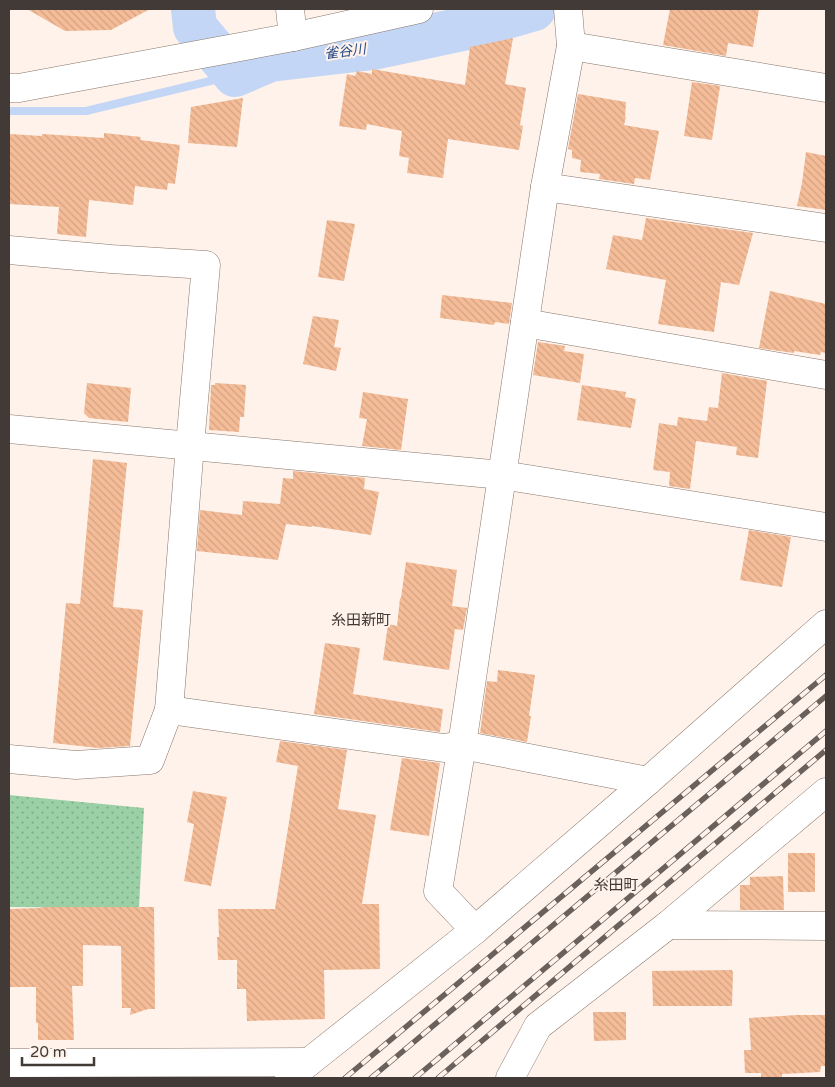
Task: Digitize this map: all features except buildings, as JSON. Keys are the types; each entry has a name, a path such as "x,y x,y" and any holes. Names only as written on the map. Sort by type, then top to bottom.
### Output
{"street":[{"path":"290,9 293,37"},
{"path":"9,88 20,88 293,37 419,9"},
{"path":"475,930 438,891 462,745 569,26 826,88"},
{"path":"545,187 826,228"},
{"path":"9,250 206,265 169,710 150,760 76,765 9,759"},
{"path":"525,323 826,374"},
{"path":"9,429 502,475 826,527"},
{"path":"9,1063 299,1070 475,930 826,624"},
{"path":"169,710 444,748 462,745 648,781"},
{"path":"510,1078 538,1026 668,925 826,792"},
{"path":"668,925 826,926"}],"green space":[{"path":"9,795 144,808 139,908 9,907"}],"waterway":[{"name":"雀谷川","path":"193,9 195,27 235,75 270,60 373,48 472,27 534,9"},
{"path":"9,111 86,111 235,75"}],"railway":[{"path":"345,1078 826,675"},
{"path":"371,1078 826,696"},
{"path":"415,1078 826,731"},
{"path":"438,1078 826,750"}],"district":[{"name":"糸田新町","path":"361,620"},
{"name":"糸田町","path":"616,885"}]}
